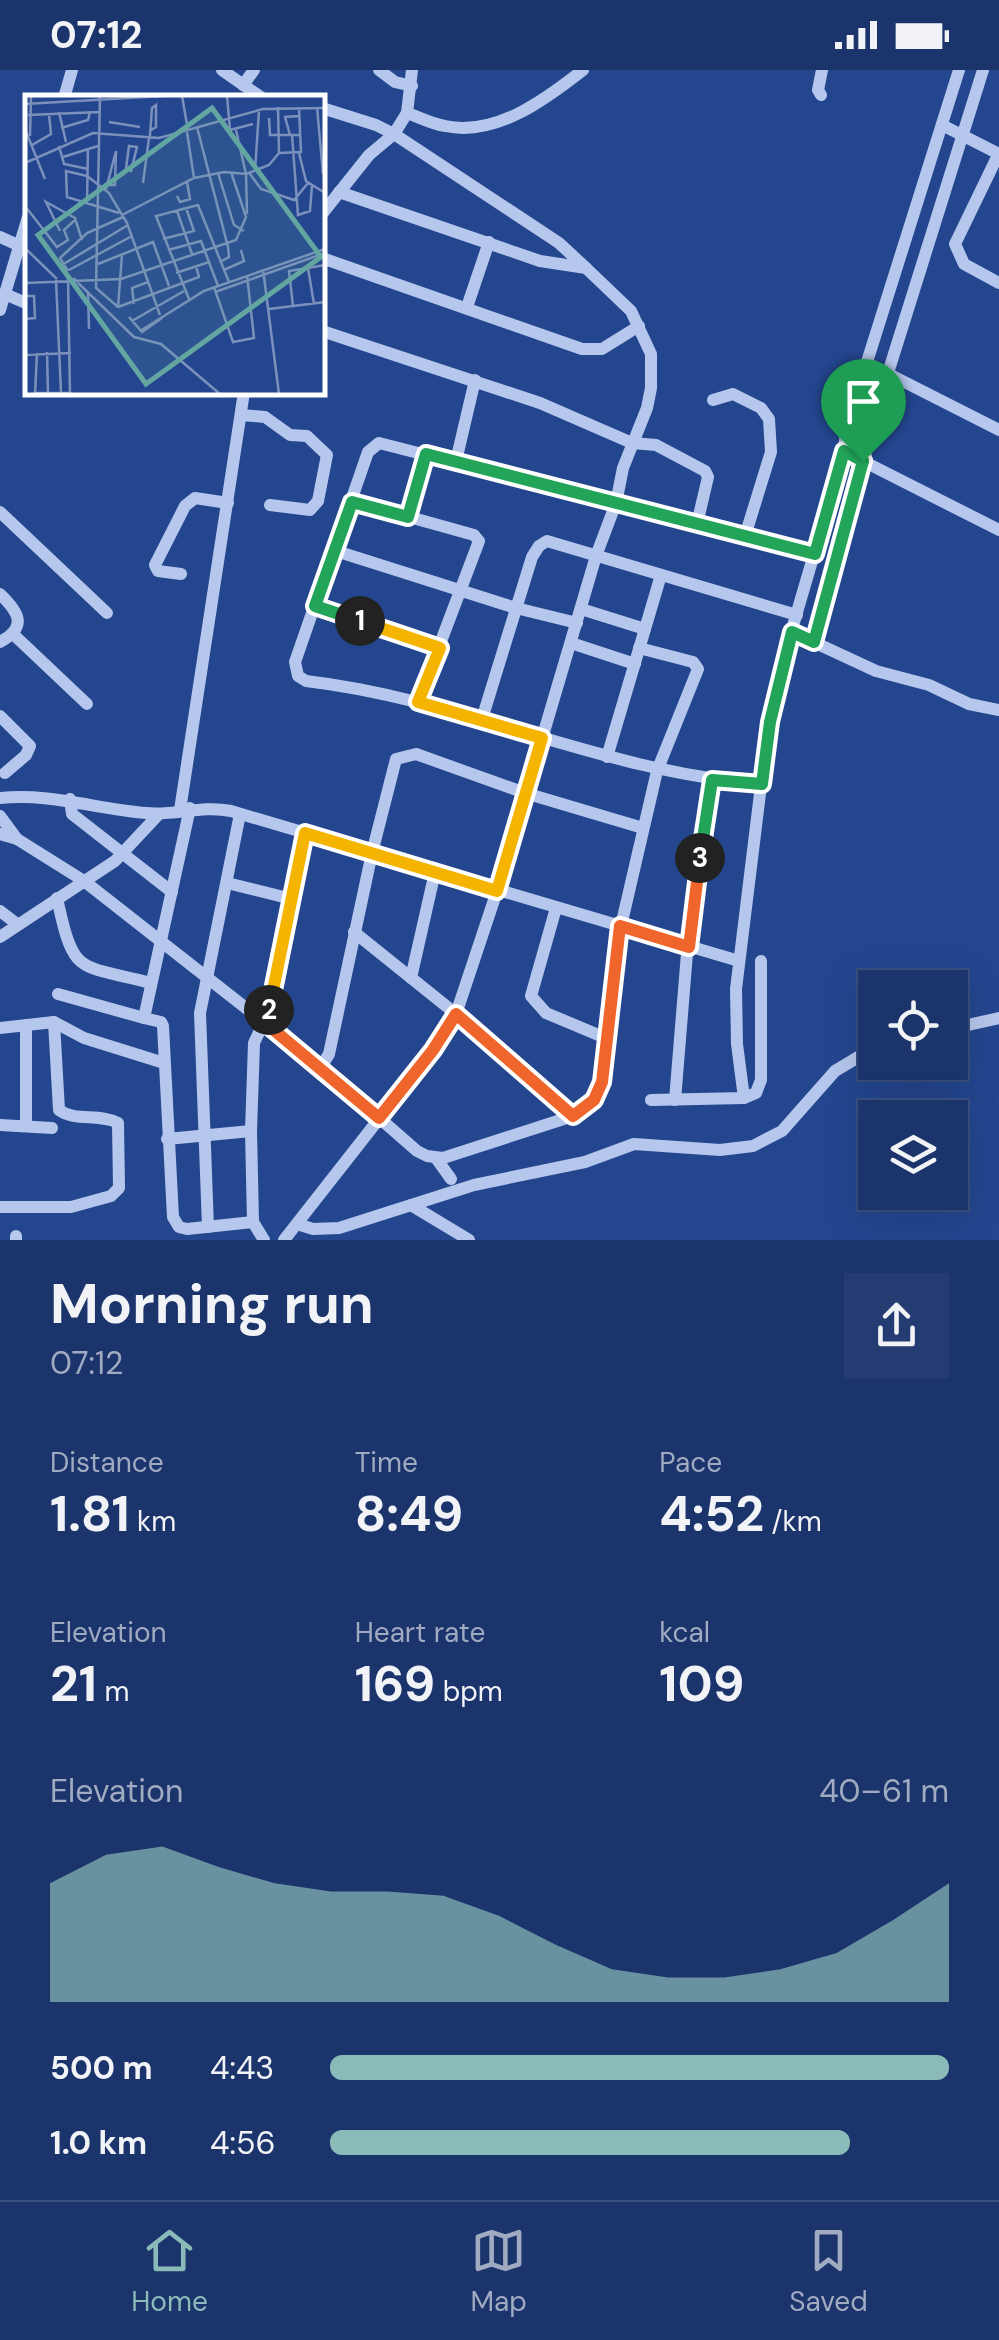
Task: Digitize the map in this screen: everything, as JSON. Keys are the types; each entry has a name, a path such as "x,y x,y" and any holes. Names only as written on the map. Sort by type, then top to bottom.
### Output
{"street":[{"path":"65,95 72,70"},
{"path":"222,70 257,95"},
{"path":"243,86 254,70"},
{"path":"379,70 395,82 412,86"},
{"path":"325,210 369,155 394,134 407,113 412,70"},
{"path":"407,113 447,127 476,126 509,117 544,100 583,70"},
{"path":"821,96 818,90 822,70"},
{"path":"744,1098 737,1044 738,961 773,706 844,451 849,419 960,70"},
{"path":"814,642 888,373 983,70"},
{"path":"284,1240 433,1050 456,1014 497,891 596,556 646,408 653,369 639,326 620,298 558,243 394,134 325,109"},
{"path":"942,124 999,154 955,244 964,264 999,283"},
{"path":"339,192 540,261 586,268"},
{"path":"0,237 20,254 0,310"},
{"path":"467,307 489,242"},
{"path":"325,259 593,350 602,349 639,326"},
{"path":"5,294 25,303"},
{"path":"325,331 540,402 632,443 656,445 707,473 698,524"},
{"path":"867,362 999,430"},
{"path":"456,462 475,380"},
{"path":"713,400 734,394 761,408 769,419 771,452 745,536"},
{"path":"144,1018 172,892 244,395"},
{"path":"241,415 265,417 290,436 307,436 327,455 318,501 310,510 270,505"},
{"path":"762,784 656,770 418,702 306,681 298,676 295,662 372,446 383,442 815,554"},
{"path":"844,451 999,530"},
{"path":"408,517 426,454"},
{"path":"181,574 158,570 154,565 185,506 194,498 228,503"},
{"path":"352,502 478,539 479,546 418,702"},
{"path":"0,512 107,613"},
{"path":"482,719 532,557 542,543 552,542 797,615"},
{"path":"336,551 516,608 645,629"},
{"path":"607,757 661,575"},
{"path":"0,594 14,607 17,616 13,634 0,642"},
{"path":"315,606 440,648"},
{"path":"792,632 876,670 929,685 969,704 999,710"},
{"path":"13,634 87,704"},
{"path":"570,643 634,664"},
{"path":"0,834 17,840 84,881 321,1067 416,1151 436,1158 573,1116 594,1100 601,1088 620,926 656,770 698,669 690,661 639,648"},
{"path":"0,716 30,748 3,770 7,797 70,799 159,814 185,809 240,814 738,961"},
{"path":"321,1067 328,1054 394,763 401,756 416,754 525,793 644,828"},
{"path":"676,1100 689,947 712,780"},
{"path":"70,799 72,814 172,892"},
{"path":"0,937 123,854 159,814"},
{"path":"208,1227 200,1014 240,814"},
{"path":"0,816 17,840"},
{"path":"264,1240 254,1222 250,1131 254,1043 270,1009 305,833"},
{"path":"411,978 435,872"},
{"path":"227,883 292,899"},
{"path":"57,898 68,947 80,963 151,984"},
{"path":"556,908 531,996 546,1013 608,1039"},
{"path":"0,911 17,924"},
{"path":"354,932 573,1116"},
{"path":"651,1100 744,1098 756,1093 760,1085 760,962"},
{"path":"58,994 163,1026 175,1223 182,1229 254,1222"},
{"path":"968,1025 999,1018"},
{"path":"0,1028 54,1022 84,1038 164,1063"},
{"path":"0,1207 71,1206 112,1196 119,1188 118,1123 66,1115 59,1110 54,1022"},
{"path":"26,1025 26,1125"},
{"path":"297,1224 331,1230 474,1185 584,1162 634,1144 720,1150 753,1146 782,1131 835,1070 858,1056"},
{"path":"0,1124 52,1128"},
{"path":"167,1139 250,1131"},
{"path":"436,1158 450,1180"},
{"path":"411,1205 469,1240"}],"route":[{"path":"844,451 863,461 814,642 792,632 770,722 762,784 712,780 689,947 620,926 606,1060 601,1088 594,1100 573,1116 456,1014 379,1118 263,1021 270,1009 305,833 497,891 542,738 418,702 440,648 315,606 352,502 408,517 426,454 815,554 844,451"}]}
